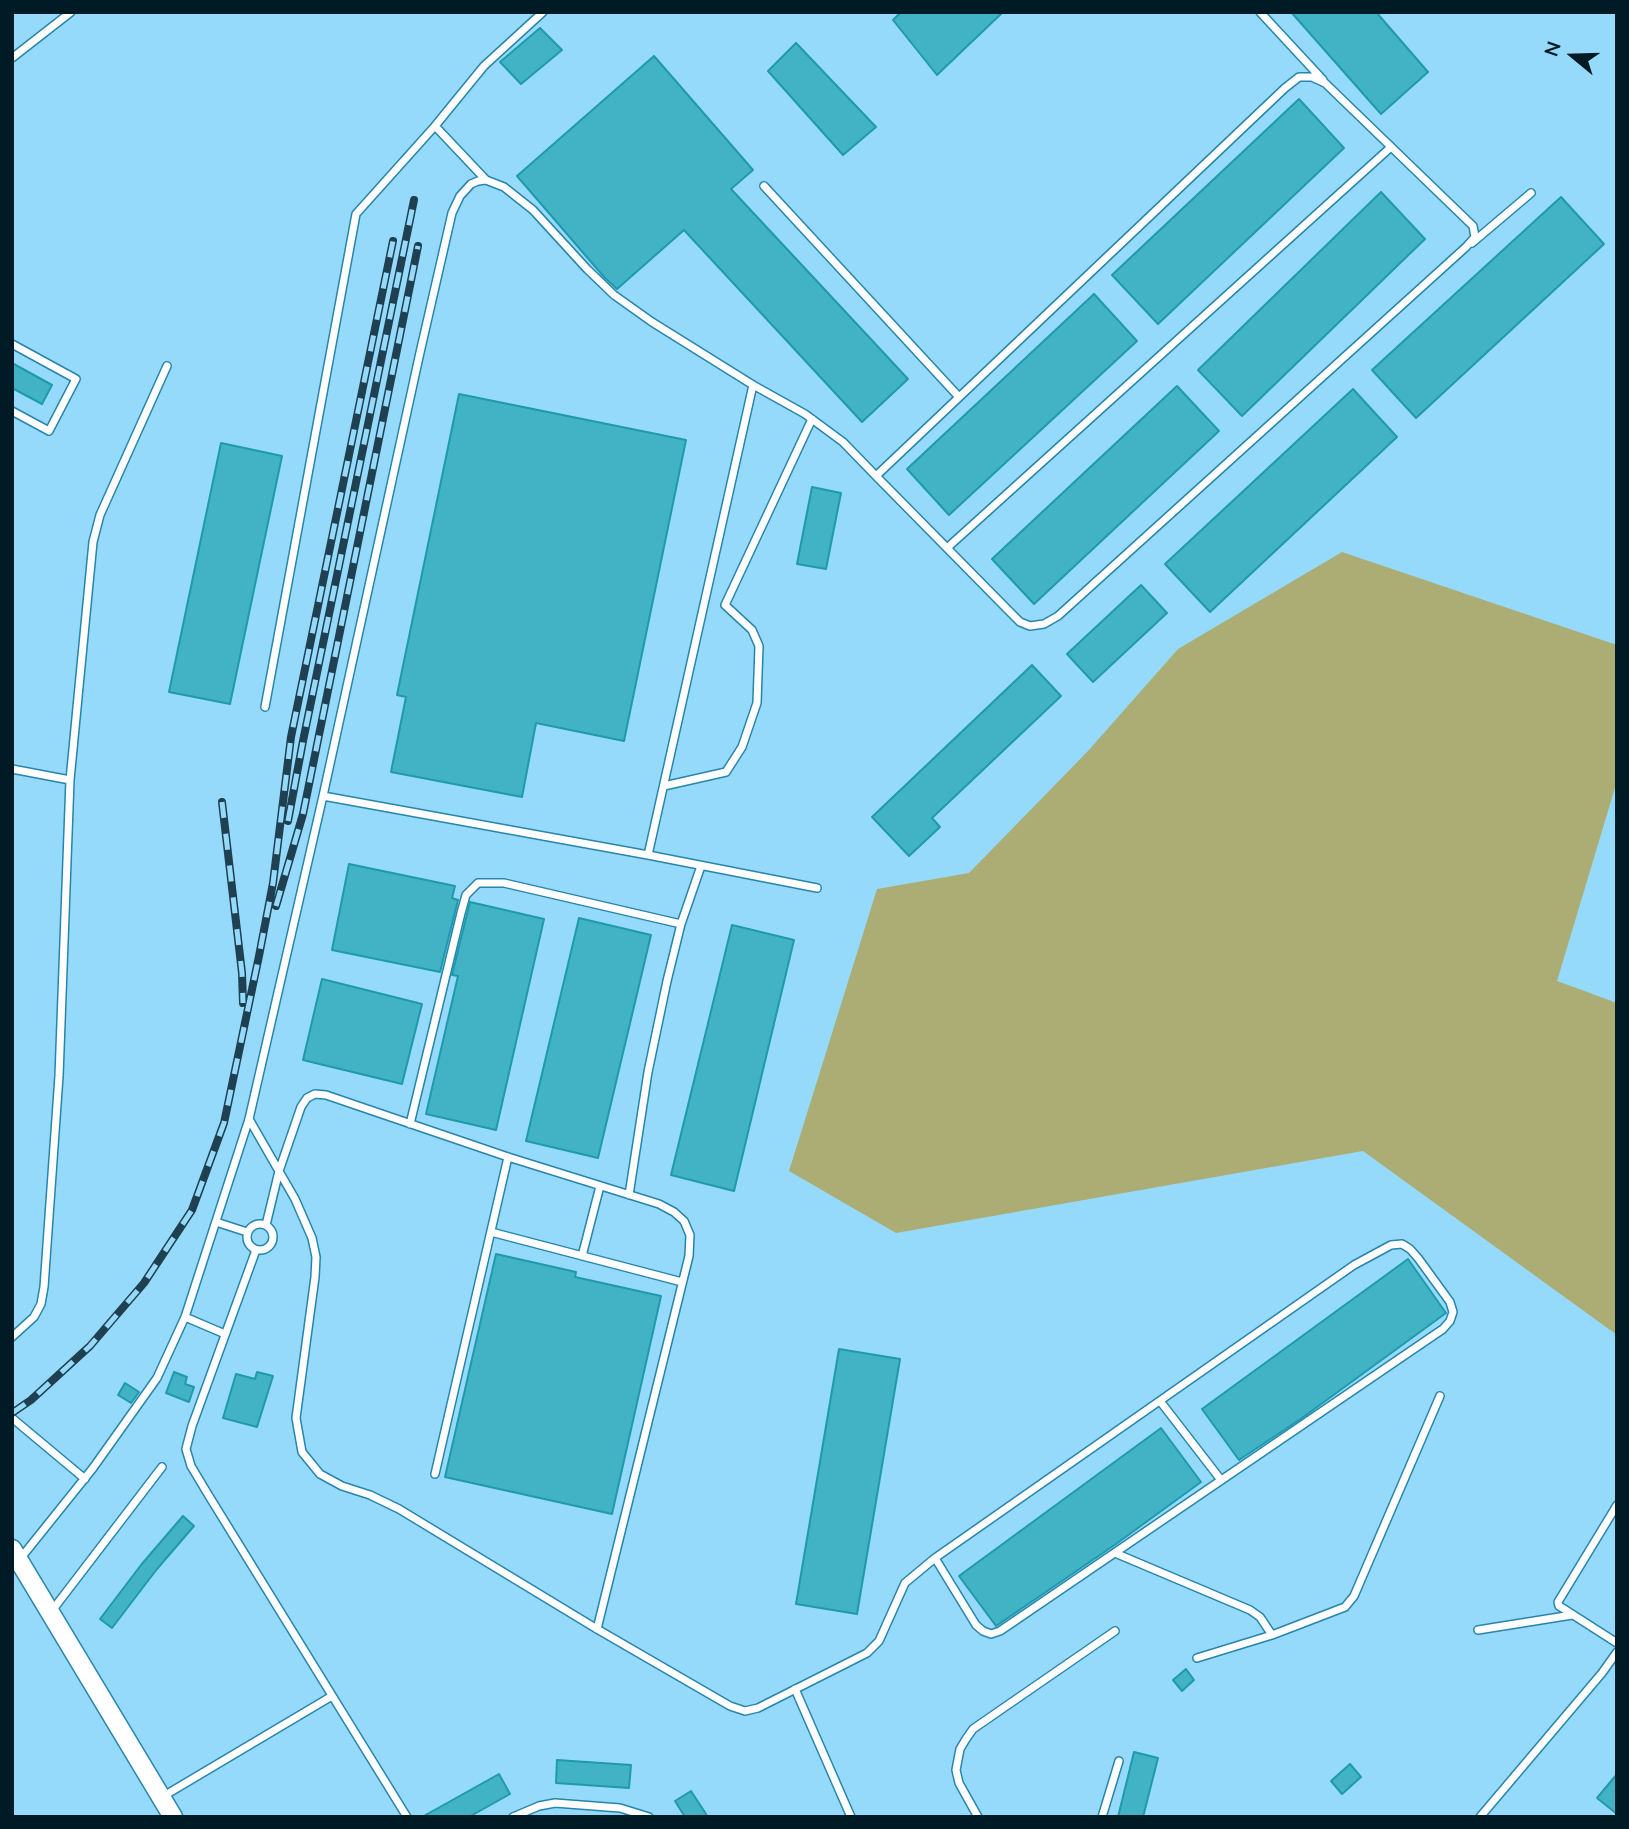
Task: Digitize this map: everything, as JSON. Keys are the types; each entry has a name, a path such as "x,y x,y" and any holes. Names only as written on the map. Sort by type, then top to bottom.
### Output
{"street":[{"path":"16,1555 173,1817"}],"lane":[{"path":"12,58 71,12"},
{"path":"265,706 356,214 435,126 484,66 543,12"},
{"path":"1260,12 1325,83 1473,226 1475,237 1466,247"},
{"path":"876,476 1285,88 1299,77 1312,77 1325,83"},
{"path":"435,126 486,180 505,187 533,210 614,295 652,322 812,419 843,442 1020,622 1030,626 1044,624 1058,616 1466,247 1531,193"},
{"path":"947,548 1391,146"},
{"path":"16,1555 85,1479 157,1378 185,1317 249,1119 452,213 460,196 471,184 486,180"},
{"path":"764,186 959,397"},
{"path":"12,344 76,379 49,431 12,411"},
{"path":"12,1336 34,1317 41,1304 44,1287 59,1076 70,780 96,527 167,366"},
{"path":"648,855 754,385"},
{"path":"664,786 726,772 742,747 757,703 760,646 752,630 724,605 812,419"},
{"path":"12,769 70,780"},
{"path":"323,796 817,888"},
{"path":"629,1195 648,1072 667,981 681,924 701,866"},
{"path":"410,1124 466,895 478,883 504,883 681,924"},
{"path":"266,1225 279,1171 301,1107 307,1098 315,1094 326,1095 508,1157 659,1204 684,1221 690,1235 689,1256 597,1629"},
{"path":"249,1119 295,1199 312,1238 316,1257 296,1418 302,1452 320,1474 342,1486 400,1508 597,1629 730,1706 745,1711 758,1708 867,1653 879,1642 905,1583 935,1558 1363,1260 1391,1245 1402,1244 1418,1258 1450,1302 1453,1312 1443,1329 1000,1632 991,1634 976,1625 935,1558"},
{"path":"435,1474 508,1157"},
{"path":"582,1256 600,1186"},
{"path":"216,1222 247,1232"},
{"path":"255,1224 266,1225 272,1233 271,1244 262,1250 256,1250 248,1242 247,1232 255,1224"},
{"path":"491,1232 682,1282"},
{"path":"256,1250 186,1449 191,1466 209,1496 407,1817"},
{"path":"185,1317 225,1334"},
{"path":"1197,1658 1272,1635 1345,1607 1354,1596 1440,1396"},
{"path":"1160,1401 1221,1480"},
{"path":"12,1418 85,1479"},
{"path":"50,1612 162,1466"},
{"path":"1617,1505 1558,1602 1564,1609 1617,1643"},
{"path":"1115,1553 1250,1610 1260,1617 1272,1635"},
{"path":"1478,1630 1573,1615"},
{"path":"978,1817 959,1783 956,1770 960,1749 973,1729 1115,1631"},
{"path":"1480,1817 1617,1652"},
{"path":"795,1689 850,1817"},
{"path":"161,1798 331,1696"},
{"path":"1102,1817 1119,1761"},
{"path":"513,1817 539,1806 555,1803 620,1808 649,1817"}],"green space":[{"path":"1342,552 1617,645 1617,781 1557,981 1617,1003 1617,1335 1363,1151 896,1233 789,1171 877,889 969,873 1088,751 1178,649"}],"building":[{"path":"901,12 1003,12 937,75 893,20"},
{"path":"1291,12 1376,12 1428,72 1381,114"},
{"path":"540,28 562,50 521,84 500,62"},
{"path":"796,43 876,127 843,155 768,71"},
{"path":"654,56 753,170 731,189 908,379 862,422 684,230 617,289 517,176"},
{"path":"1299,99 1344,148 1158,324 1112,275"},
{"path":"1381,192 1425,239 1242,416 1198,370"},
{"path":"1561,197 1604,244 1416,418 1372,370"},
{"path":"1094,294 1137,341 949,515 907,469"},
{"path":"12,363 52,385 42,404 12,388"},
{"path":"1177,386 1219,431 1034,604 992,559"},
{"path":"1353,389 1397,437 1210,612 1165,564"},
{"path":"459,394 686,440 624,741 536,723 522,797 391,772 406,697 397,695"},
{"path":"221,443 282,456 230,704 169,692"},
{"path":"812,487 841,493 826,569 797,564"},
{"path":"1141,585 1167,613 1093,682 1067,654"},
{"path":"1032,665 1061,696 932,818 940,827 909,856 872,817"},
{"path":"349,864 455,886 452,898 458,900 440,972 332,950"},
{"path":"470,902 544,919 496,1130 426,1114 458,976 452,975"},
{"path":"579,918 651,935 598,1158 526,1141"},
{"path":"732,925 794,940 734,1191 671,1175"},
{"path":"322,979 422,1004 402,1084 303,1060"},
{"path":"496,1254 576,1272 575,1277 661,1296 612,1514 445,1477"},
{"path":"1408,1259 1446,1313 1302,1418 1239,1460 1202,1409"},
{"path":"839,1349 900,1359 857,1614 796,1604"},
{"path":"174,1372 187,1377 185,1384 194,1387 189,1402 166,1393"},
{"path":"257,1372 273,1376 257,1427 223,1418 236,1374 255,1379"},
{"path":"125,1383 139,1392 131,1403 118,1395"},
{"path":"1161,1428 1201,1482 996,1626 959,1576"},
{"path":"183,1516 194,1526 112,1628 100,1619"},
{"path":"1186,1669 1194,1680 1182,1691 1173,1680"},
{"path":"1134,1752 1158,1758 1143,1817 1118,1817"},
{"path":"557,1760 631,1765 629,1788 556,1783"},
{"path":"1350,1764 1361,1777 1342,1794 1331,1781"},
{"path":"499,1774 510,1794 469,1817 422,1817"},
{"path":"1617,1774 1617,1814 1597,1798"},
{"path":"691,1791 708,1817 685,1817 675,1801"}],"railway":[{"path":"288,821 414,200"},
{"path":"12,1413 31,1400 90,1346 144,1283 192,1210 224,1123 273,883 291,737 393,241"},
{"path":"276,906 303,814 418,246"},
{"path":"222,802 242,973 243,1003"}]}
